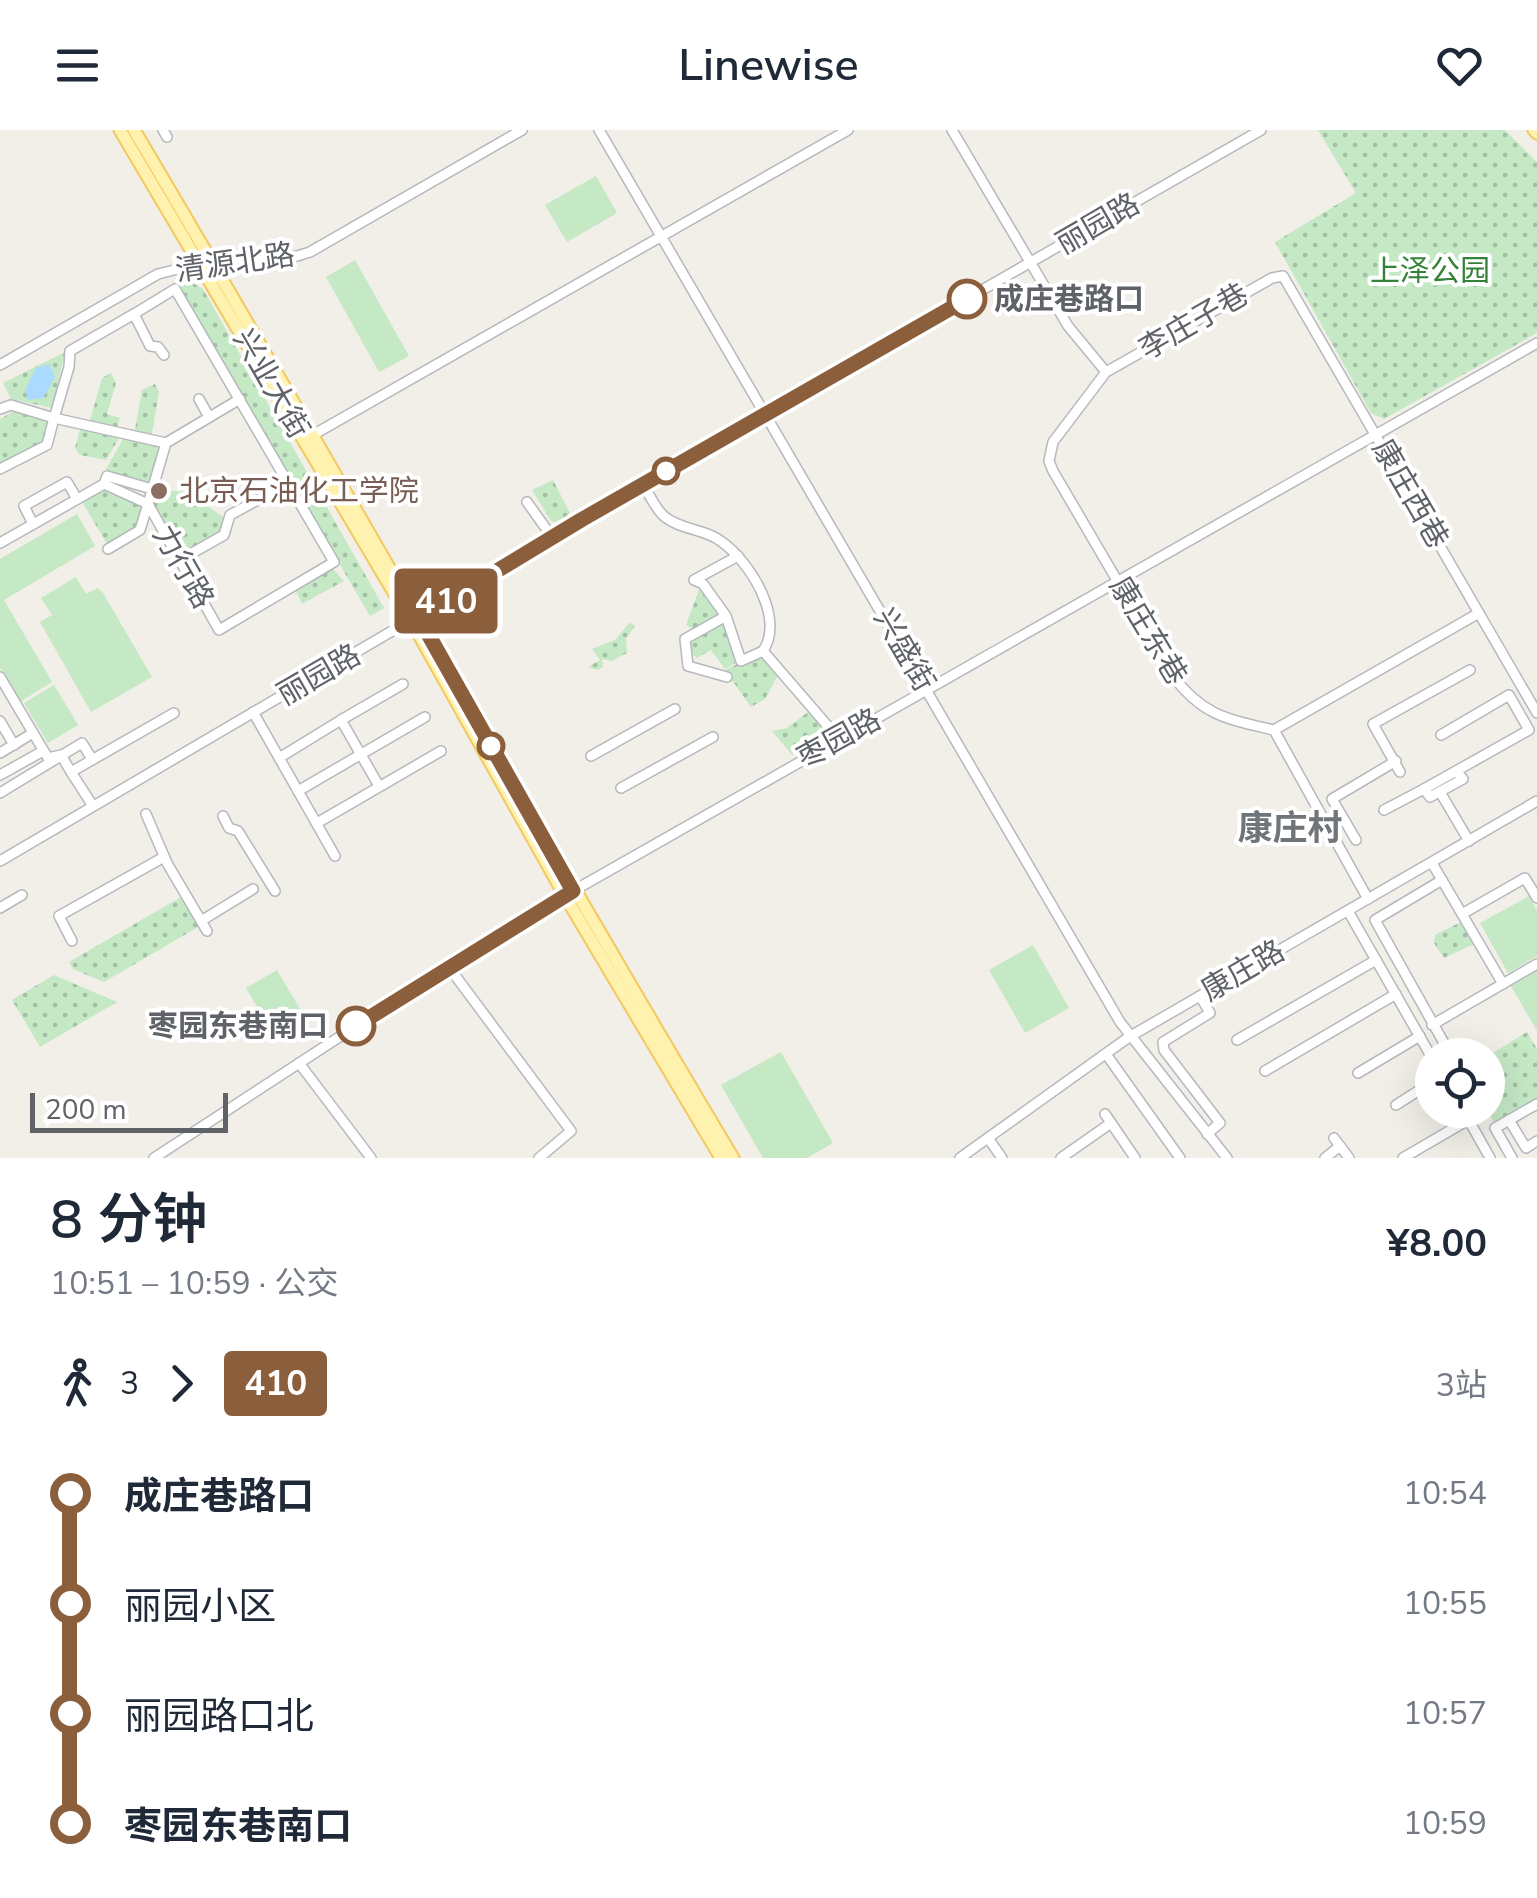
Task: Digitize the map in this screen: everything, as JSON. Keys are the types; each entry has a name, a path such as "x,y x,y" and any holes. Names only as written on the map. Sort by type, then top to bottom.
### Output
{"main road":[{"name":"兴业大街","path":"120,130 311,436 721,1158"},
{"name":"兴业大街","path":"134,130 207,265 415,620"},
{"name":"兴业大街","path":"569,893 733,1158"}],"street":[{"name":"清源北路","path":"0,365 145,280 172,270 310,252 522,130"},
{"name":"兴盛街","path":"599,130 1129,1037 1227,1158"},
{"path":"311,436 848,130"},
{"path":"952,130 1068,326 1106,372"},
{"name":"丽园路","path":"0,861 643,484 1262,130"},
{"name":"李庄子巷","path":"1106,372 1272,278 1283,276"},
{"name":"康庄西巷","path":"1283,276 1537,712"},
{"path":"0,469 47,445 70,351 175,289 288,483 230,515 224,534 180,560"},
{"path":"134,314 150,346 158,347 164,354"},
{"name":"枣园路","path":"154,1158 448,966 569,893 1537,342"},
{"name":"康庄东巷","path":"1106,372 1052,442 1049,461 1188,697 1226,719 1274,730"},
{"path":"199,399 210,417"},
{"path":"0,408 11,405 166,443 240,399"},
{"name":"力行路","path":"108,549 140,530 166,443"},
{"path":"0,543 104,484 107,476 152,489"},
{"path":"32,524 24,506 66,482 77,499"},
{"name":"力行路","path":"148,504 219,630 334,562 288,483"},
{"path":"104,484 148,504"},
{"path":"643,484 664,516 721,540 738,556 753,576 765,602 768,644 763,652 742,661 726,616 703,584 694,580 738,556"},
{"path":"526,502 552,537"},
{"path":"1368,899 1274,730 1479,613"},
{"path":"726,616 684,639 688,666 727,677"},
{"path":"763,652 839,739"},
{"path":"1400,772 1373,724 1470,670"},
{"path":"0,677 48,758 61,756 93,806"},
{"path":"278,758 403,684"},
{"path":"1384,810 1529,730 1509,695 1441,735"},
{"path":"0,708 14,700"},
{"path":"591,756 675,709"},
{"path":"71,772 174,712"},
{"path":"253,712 336,856"},
{"path":"298,791 425,718"},
{"path":"341,720 379,786"},
{"path":"0,721 14,745"},
{"path":"0,753 33,733"},
{"path":"621,788 713,736"},
{"path":"0,793 82,744 92,759"},
{"path":"0,775 44,750"},
{"path":"317,823 441,751"},
{"path":"1356,840 1332,799 1396,762"},
{"path":"1424,789 1430,797 1463,779 1456,771"},
{"path":"1440,792 1469,841"},
{"name":"康庄路","path":"960,1158 1129,1037 1537,801"},
{"path":"146,814 164,857 206,932"},
{"path":"223,816 230,828 238,832 275,891"},
{"path":"72,940 59,916 164,857"},
{"path":"1432,862 1503,984"},
{"path":"1462,914 1525,878 1537,898"},
{"path":"1440,1038 1375,920 1442,880"},
{"path":"200,921 252,889"},
{"path":"0,908 22,895"},
{"path":"1348,911 1420,1036 1358,1073"},
{"path":"1237,1040 1376,960"},
{"path":"1432,1025 1537,964"},
{"path":"448,966 571,1131 539,1158"},
{"path":"1265,1071 1396,994"},
{"path":"1200,996 1210,1014 1163,1042 1164,1050 1220,1123 1207,1134"},
{"path":"1106,1054 1180,1158"},
{"path":"299,1063 371,1158"},
{"path":"1396,1105 1415,1093"},
{"path":"1512,1158 1494,1128 1537,1104"},
{"path":"1061,1158 1108,1119 1135,1158"},
{"path":"1509,1120 1526,1148 1537,1141"},
{"path":"1404,1158 1447,1128"},
{"path":"1472,1128 1488,1157"},
{"path":"988,1138 1002,1158"},
{"path":"1325,1158 1337,1142 1349,1158"}],"green space":[{"name":"上泽公园","path":"1318,130 1505,130 1537,162 1537,333 1384,419 1371,413 1275,242 1356,193"},
{"path":"596,176 617,213 567,242 545,205"},
{"path":"355,260 409,356 379,372 326,277"},
{"path":"174,282 193,283 203,289 384,608 370,616"},
{"path":"65,352 52,408 11,399 3,383"},
{"path":"111,373 116,383 107,414 120,418 116,431 89,424 102,378"},
{"path":"155,384 159,392 151,438 134,435 142,390"},
{"path":"20,408 49,420 42,445 0,467 0,419"},
{"path":"81,426 121,435 106,460 80,455 75,448"},
{"path":"125,436 161,446 151,486 110,475 106,469"},
{"path":"553,480 571,515 562,524 551,521 532,490"},
{"path":"104,487 145,506 135,527 107,544 81,500"},
{"path":"157,490 188,492 226,519 222,532 181,557 151,504"},
{"path":"77,514 95,546 4,600 52,682 20,702 0,668 0,559"},
{"path":"332,568 344,581 302,604 295,589"},
{"path":"76,577 86,594 98,588 103,593 152,677 91,712 40,622 52,615 41,598"},
{"path":"700,587 722,614 694,630 686,625"},
{"path":"725,619 739,661 725,669 711,650 697,658 690,652 690,640"},
{"path":"630,622 635,627 626,638 627,653 612,661 602,659 603,667 597,670 588,667 600,660 592,649 615,640"},
{"path":"762,656 777,677 765,699 751,707 725,670 740,663 742,667"},
{"path":"54,685 78,725 48,743 24,703"},
{"path":"808,712 829,734 792,755 772,731 787,728"},
{"path":"1529,896 1537,911 1537,956 1508,973 1480,923"},
{"path":"181,897 198,927 104,982 73,969 69,962"},
{"path":"1461,922 1474,944 1444,958 1434,943 1435,935"},
{"path":"1033,945 1069,1008 1025,1033 989,970"},
{"path":"277,970 303,1014 272,1032 246,988"},
{"path":"1537,971 1537,1031 1511,986"},
{"path":"54,975 117,1002 40,1047 12,1000"},
{"path":"1527,1032 1537,1049 1537,1098 1505,1117 1505,1046"},
{"path":"781,1052 833,1143 807,1158 763,1158 721,1085"}],"water":[{"path":"49,364 55,377 43,398 28,400 25,390 36,368"}],"bus line":[{"name":"410","path":"356,1026 573,891 419,618 581,520 967,299"}],"place":[{"name":"成庄巷路口","path":"967,299"},
{"name":"北京石油化工学院","path":"159,491"},
{"name":"枣园东巷南口","path":"356,1026"}],"district":[{"name":"康庄村","path":"1290,828"}]}
